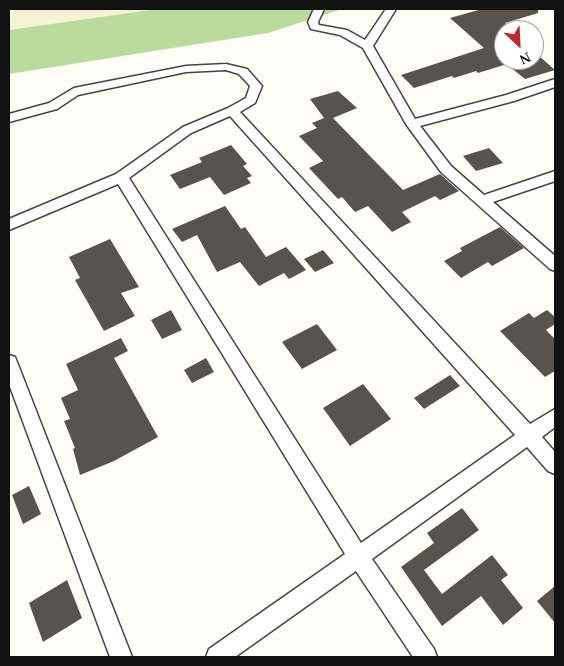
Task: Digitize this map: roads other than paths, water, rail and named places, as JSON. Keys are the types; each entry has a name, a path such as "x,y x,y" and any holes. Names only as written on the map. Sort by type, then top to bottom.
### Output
{"street":[{"path":"319,9 313,22 315,27 343,32 366,46 412,124 446,169 555,265"},
{"path":"366,46 391,9"},
{"path":"9,118 53,106 74,92 186,69 226,67 242,71 256,86 251,100 232,112 187,130 121,177 9,225"},
{"path":"412,124 510,98 555,83"},
{"path":"232,112 555,465"},
{"path":"482,201 555,176"},
{"path":"121,177 359,558 426,657"},
{"path":"9,362 121,657"},
{"path":"217,657 555,417"}]}
